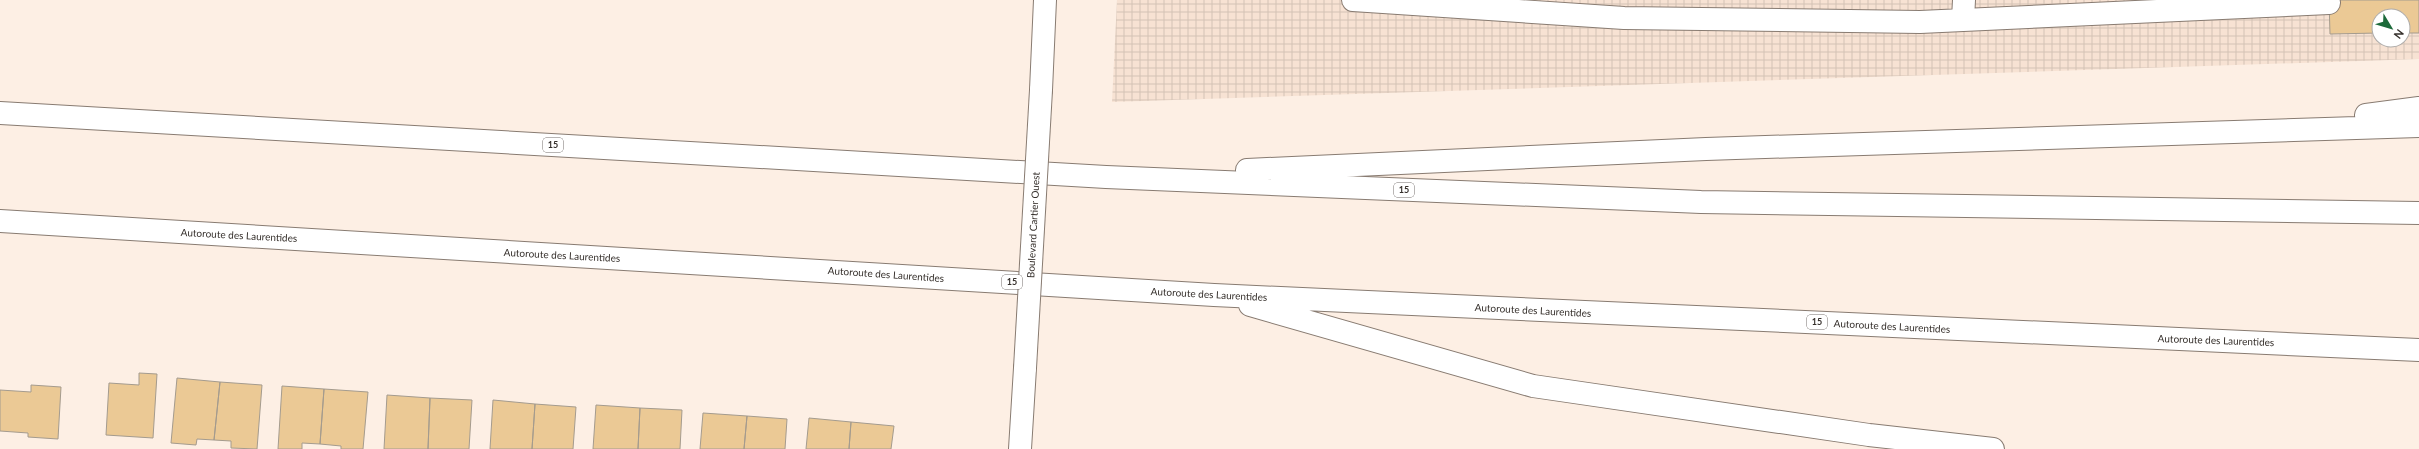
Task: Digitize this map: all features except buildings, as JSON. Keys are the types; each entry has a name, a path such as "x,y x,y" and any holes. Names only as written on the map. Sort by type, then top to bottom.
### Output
{"main road":[{"name":"Boulevard Cartier Ouest","path":"1020,449 1045,0"},
{"path":"1353,0 1624,18 1920,22 1963,10 2329,3"},
{"path":"2260,130 2419,108"},
{"name":"15","path":"0,113 1106,177 1701,202 2419,214"},
{"path":"1106,177 1698,149 2419,126"},
{"name":"Autoroute des Laurentides","path":"0,221 1214,295 2419,350"},
{"path":"1214,295 1533,386 1876,436 1993,449"}],"shaded area":[{"path":"1117,0 2419,0 2419,59 1112,102"}]}
